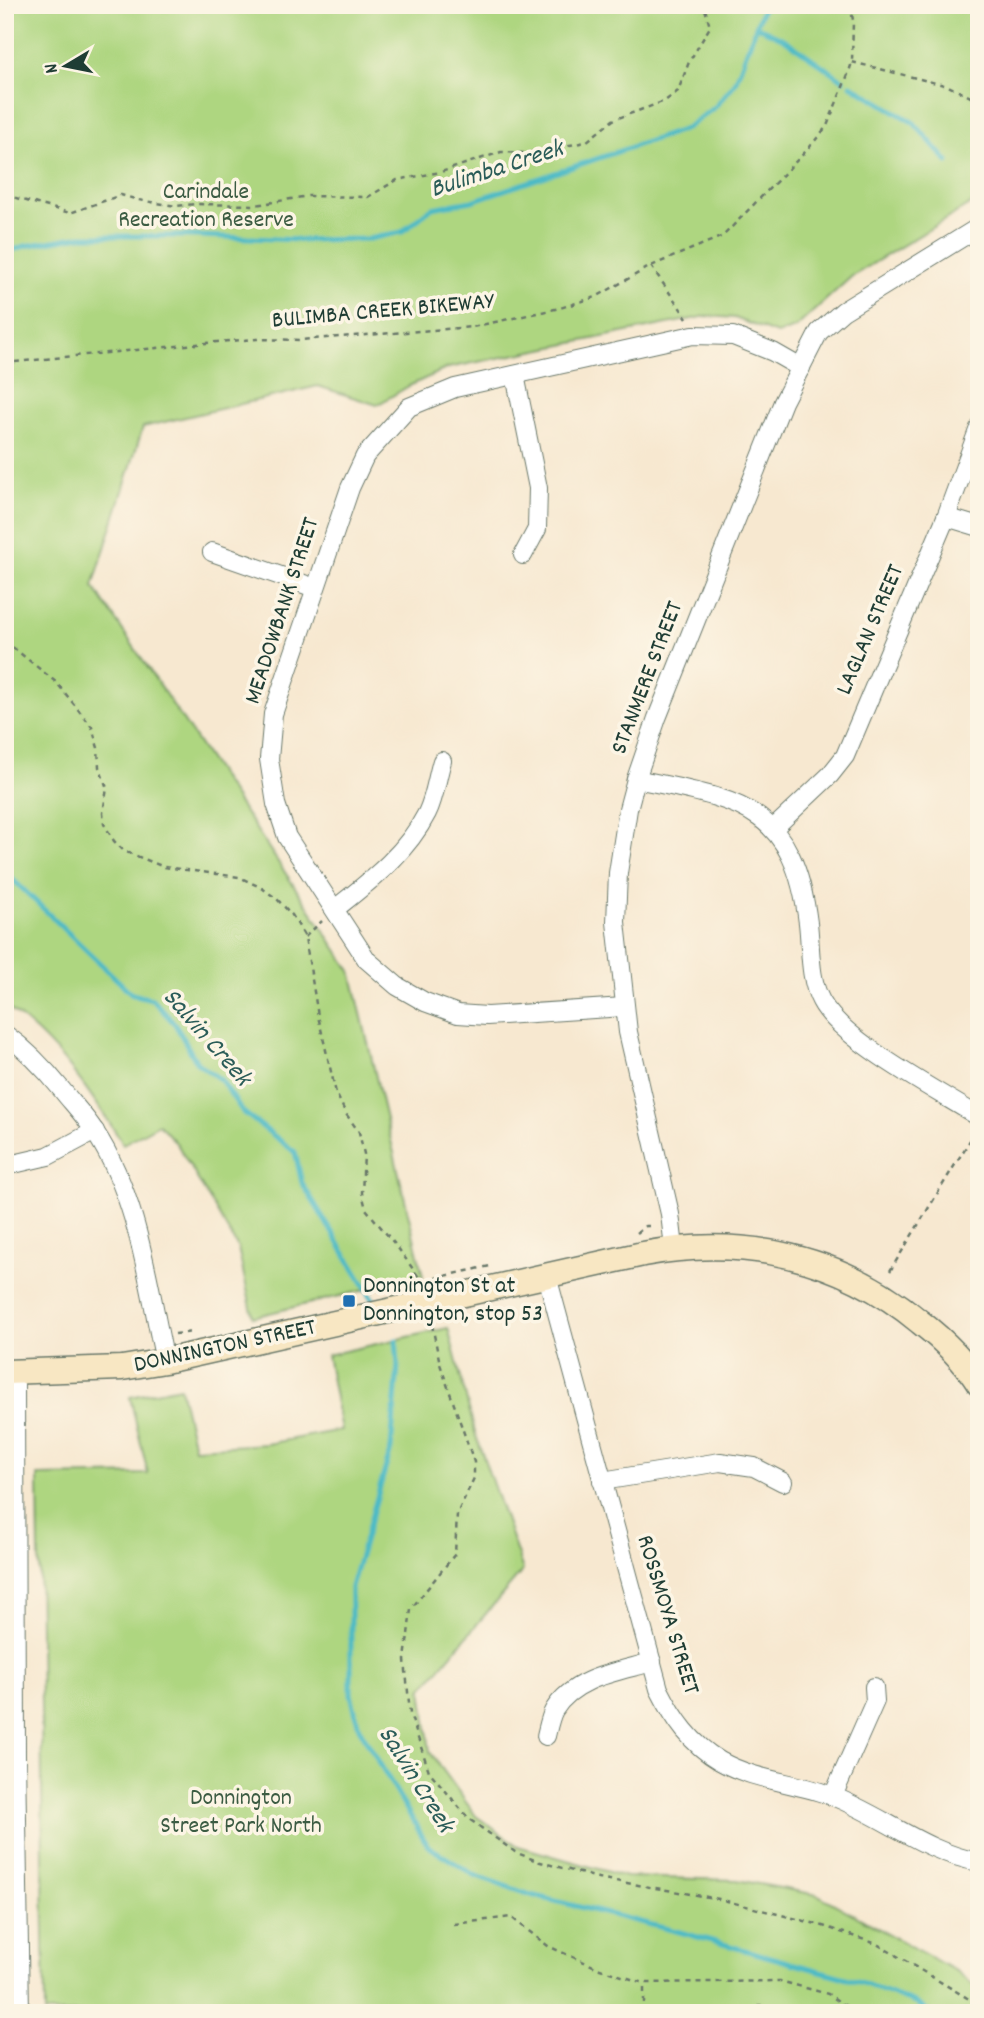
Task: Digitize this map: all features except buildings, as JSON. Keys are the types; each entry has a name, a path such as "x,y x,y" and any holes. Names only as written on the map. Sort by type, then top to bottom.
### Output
{"street":[{"name":"STANMERE STREET","path":"674,1248 670,1214 628,1032 616,922 628,809 636,779 657,718 778,415 819,332 843,312 977,231"},
{"name":"MEADOWBANK STREET","path":"624,1007 487,1016 458,1014 425,1002 397,986 367,960 328,915 287,837 276,804 269,759 273,714 350,488 365,456 409,407 455,388 693,335 733,336 773,352 800,368"},
{"path":"515,375 538,488 537,529 523,555"},
{"name":"LAGLAN STREET","path":"774,828 830,775 845,756 946,517 979,429"},
{"path":"946,517 979,527"},
{"path":"212,552 315,588"},
{"path":"328,915 385,869 410,842 428,810 442,761"},
{"path":"636,779 729,800 750,810 774,828 798,873 806,911 812,969 820,1000 840,1026 867,1046 979,1117"},
{"path":"5,1034 40,1064 95,1131 122,1187 135,1223 165,1362"},
{"path":"5,1166 48,1156 95,1131"},
{"name":"DONNINGTON STREET","path":"10,1372 122,1368 165,1362 674,1248 719,1247 788,1254 874,1288 938,1336 979,1384"},
{"name":"ROSSMOYA STREET","path":"547,1276 659,1689 691,1741 720,1761 755,1776 832,1796 952,1855 979,1862"},
{"path":"10,1372 11,1755 20,2013"},
{"path":"602,1481 720,1462 754,1466 783,1482"},
{"path":"546,1736 553,1712 567,1693 581,1683 652,1662"},
{"path":"832,1796 875,1700 874,1686"}],"path":[{"path":"5,195 70,213 121,195 177,206 256,205 309,196 368,197 397,180 441,172 501,152 527,153 586,142 613,121 665,101 678,92 689,62 709,27 704,5"},
{"name":"BULIMBA CREEK BIKEWAY","path":"5,363 217,342 325,339 472,327 560,308 596,297 651,266 723,236 809,148 827,125 852,62 853,20 850,5"},
{"path":"852,62 948,86 979,101"},
{"path":"651,266 684,312 693,335"},
{"path":"5,641 57,683 92,727 98,748 99,768 107,788 104,824 124,851 164,867 222,873 250,883 277,899 292,915 305,937 336,1093 359,1132 364,1154 362,1193 366,1209 423,1284"},
{"path":"305,937 328,915"},
{"path":"890,1271 979,1126"},
{"path":"432,1325 440,1364 474,1462 474,1478 457,1514 455,1554 411,1609 405,1660 410,1714 429,1771 469,1819 515,1852 598,1878 719,1899 820,1924 877,1944 969,1999 979,2008"},
{"path":"454,1924 511,1917 548,1946 600,1969 644,1983 780,1981 828,1994 862,2013"},
{"path":"644,1983 644,2013"},
{"path":"760,2004 762,2013"}],"green space":[{"name":"Carindale Recreation Reserve","path":"5,5 979,5 979,199 851,277 795,328 777,334 735,318 707,316 448,368 377,405 318,386 143,427 93,586 351,971 423,1276 253,1317 238,1248 177,1144 159,1124 123,1144 99,1106 56,1051 5,1006"},
{"name":"Donnington Street Park North","path":"448,1328 476,1436 523,1570 422,1689 430,1752 476,1816 518,1846 626,1877 737,1880 818,1895 957,1972 979,1990 979,2013 45,2013 38,1476 148,1474 130,1397 180,1387 194,1448 266,1444 341,1430 327,1355"}],"waterway":[{"name":"Bulimba Creek","path":"5,253 25,246 81,236 199,236 302,240 369,239 402,232 432,208 472,201 685,129 715,107 735,83 764,5"},
{"path":"756,26 784,39 843,80"},
{"path":"851,85 914,123 948,162"},
{"name":"Salvin Creek","path":"5,872 132,994 152,999 175,1024 197,1063 221,1080 243,1112 295,1152 302,1183 377,1306"},
{"name":"Salvin Creek","path":"396,1340 398,1365 391,1449 351,1587 351,1694 359,1728 428,1846 474,1875 531,1895 676,1931 860,1982 917,2004 931,2013"}],"place":[{"name":"Donnington St at Donnington, stop 53","path":"349,1301"}]}
